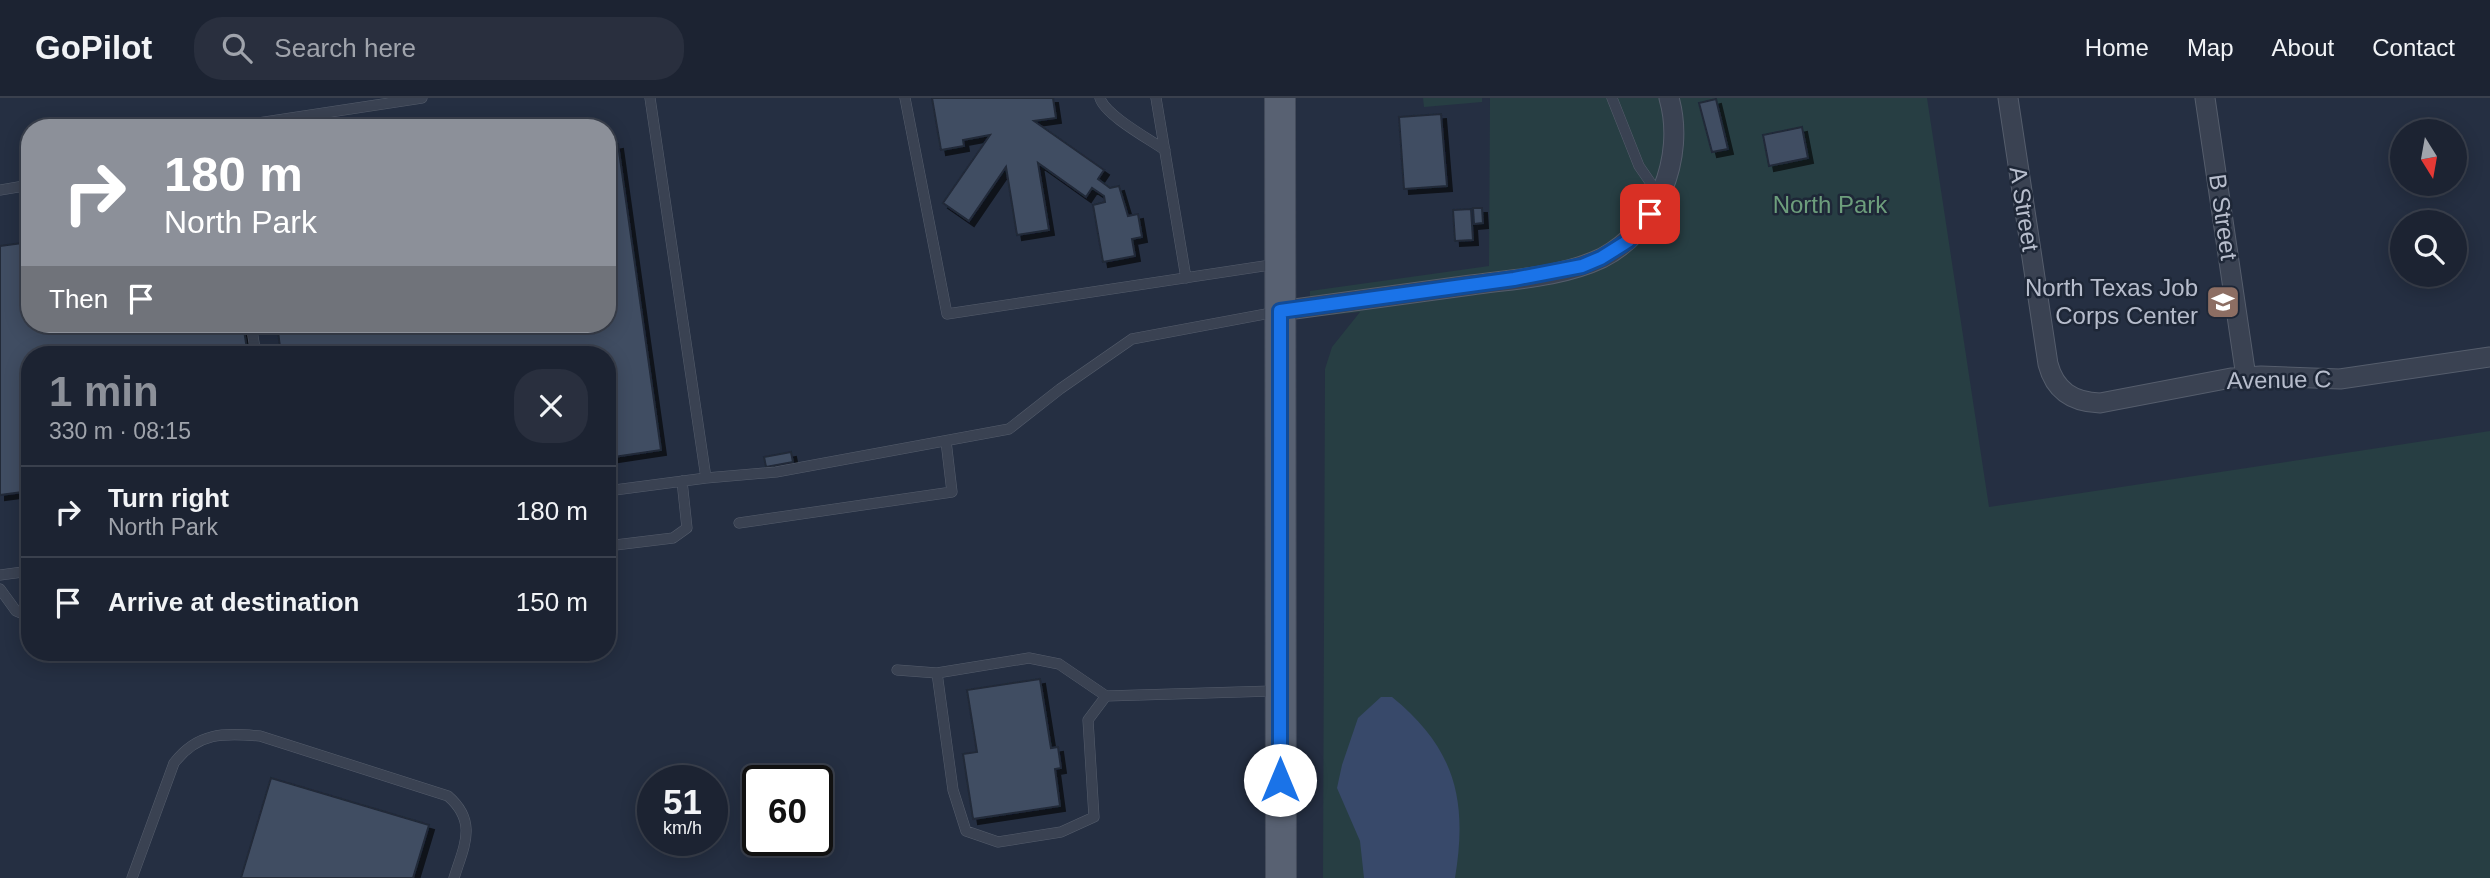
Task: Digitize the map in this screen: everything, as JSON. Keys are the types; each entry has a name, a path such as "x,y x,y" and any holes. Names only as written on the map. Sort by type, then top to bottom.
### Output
{"main road":[{"path":"1280,98 1281,878"}],"street":[{"path":"1280,311 1514,279 1582,266 1601,258 1628,241 1645,223 1659,195 1667,176 1673,146 1673,115 1669,98"},
{"name":"A Street","path":"2008,98 2048,364 2054,383 2068,396"},
{"name":"B Street","path":"2205,98 2246,377"},
{"name":"Avenue C","path":"2068,396 2080,401 2100,403 2246,377 2340,379 2490,357"}],"lane":[{"path":"284,119 422,98"},
{"path":"650,98 706,478"},
{"path":"905,98 947,314 1281,264"},
{"path":"1100,98 1110,112 1165,150"},
{"path":"1156,98 1186,278"},
{"path":"1612,98 1639,166 1659,195"},
{"path":"0,190 21,186"},
{"path":"616,490 776,472 1009,429 1060,388 1132,339 1280,311"},
{"path":"738,523 952,492 946,441"},
{"path":"616,544 673,538 687,528 682,481"},
{"path":"0,575 21,572"},
{"path":"0,589 16,611 21,613"},
{"path":"897,670 937,673 1003,660 1029,658 1059,664 1106,696 1280,691"},
{"path":"937,673 953,790 965,831 998,842 1061,832 1094,817 1088,720 1106,696"},
{"path":"132,878 174,763 184,750 197,741 234,734 260,736 448,796 464,815 467,826 467,839 454,878"}],"green space":[{"path":"1423,98 1482,98 1482,102 1424,107"},
{"name":"North Park","path":"1490,98 1927,98 1989,507 2490,431 2490,878 1323,878 1325,369 1332,347 1360,312 1310,317 1310,291 1489,266"}],"water":[{"path":"1381,697 1392,697 1413,716 1443,756 1452,777 1460,824 1455,878 1364,878 1360,841 1337,788 1358,718"}],"building":[{"path":"932,98 1053,98 1056,118 1034,121 1104,170 1098,179 1110,188 1119,186 1128,216 1138,214 1142,237 1132,239 1135,256 1103,262 1093,205 1105,202 1104,196 1092,188 1086,197 1038,163 1049,230 1017,235 1006,167 969,221 943,203 990,135 963,140 964,146 941,150"},
{"path":"1716,99 1728,149 1712,152 1699,103"},
{"path":"1441,114 1447,186 1404,189 1399,117"},
{"path":"1802,127 1808,158 1769,166 1763,135"},
{"path":"616,144 661,450 616,457 616,346 280,346 278,333 616,333"},
{"path":"1473,208 1482,208 1483,223 1474,224"},
{"path":"1471,209 1473,240 1455,241 1453,210"},
{"path":"21,243 21,333 244,333 247,346 21,346 21,492 0,495 0,246"},
{"path":"791,452 793,462 766,467 764,457"},
{"path":"1040,679 1051,748 1058,747 1061,768 1055,769 1060,806 973,819 963,754 977,752 967,690"},
{"path":"271,778 429,825 413,878 241,878"}],"place":[{"name":"North Texas Job Corps Center","path":"2223,302"}],"route":[{"path":"1280,780 1280,311 1514,279 1582,266 1616,250 1628,241 1650,214"}]}
